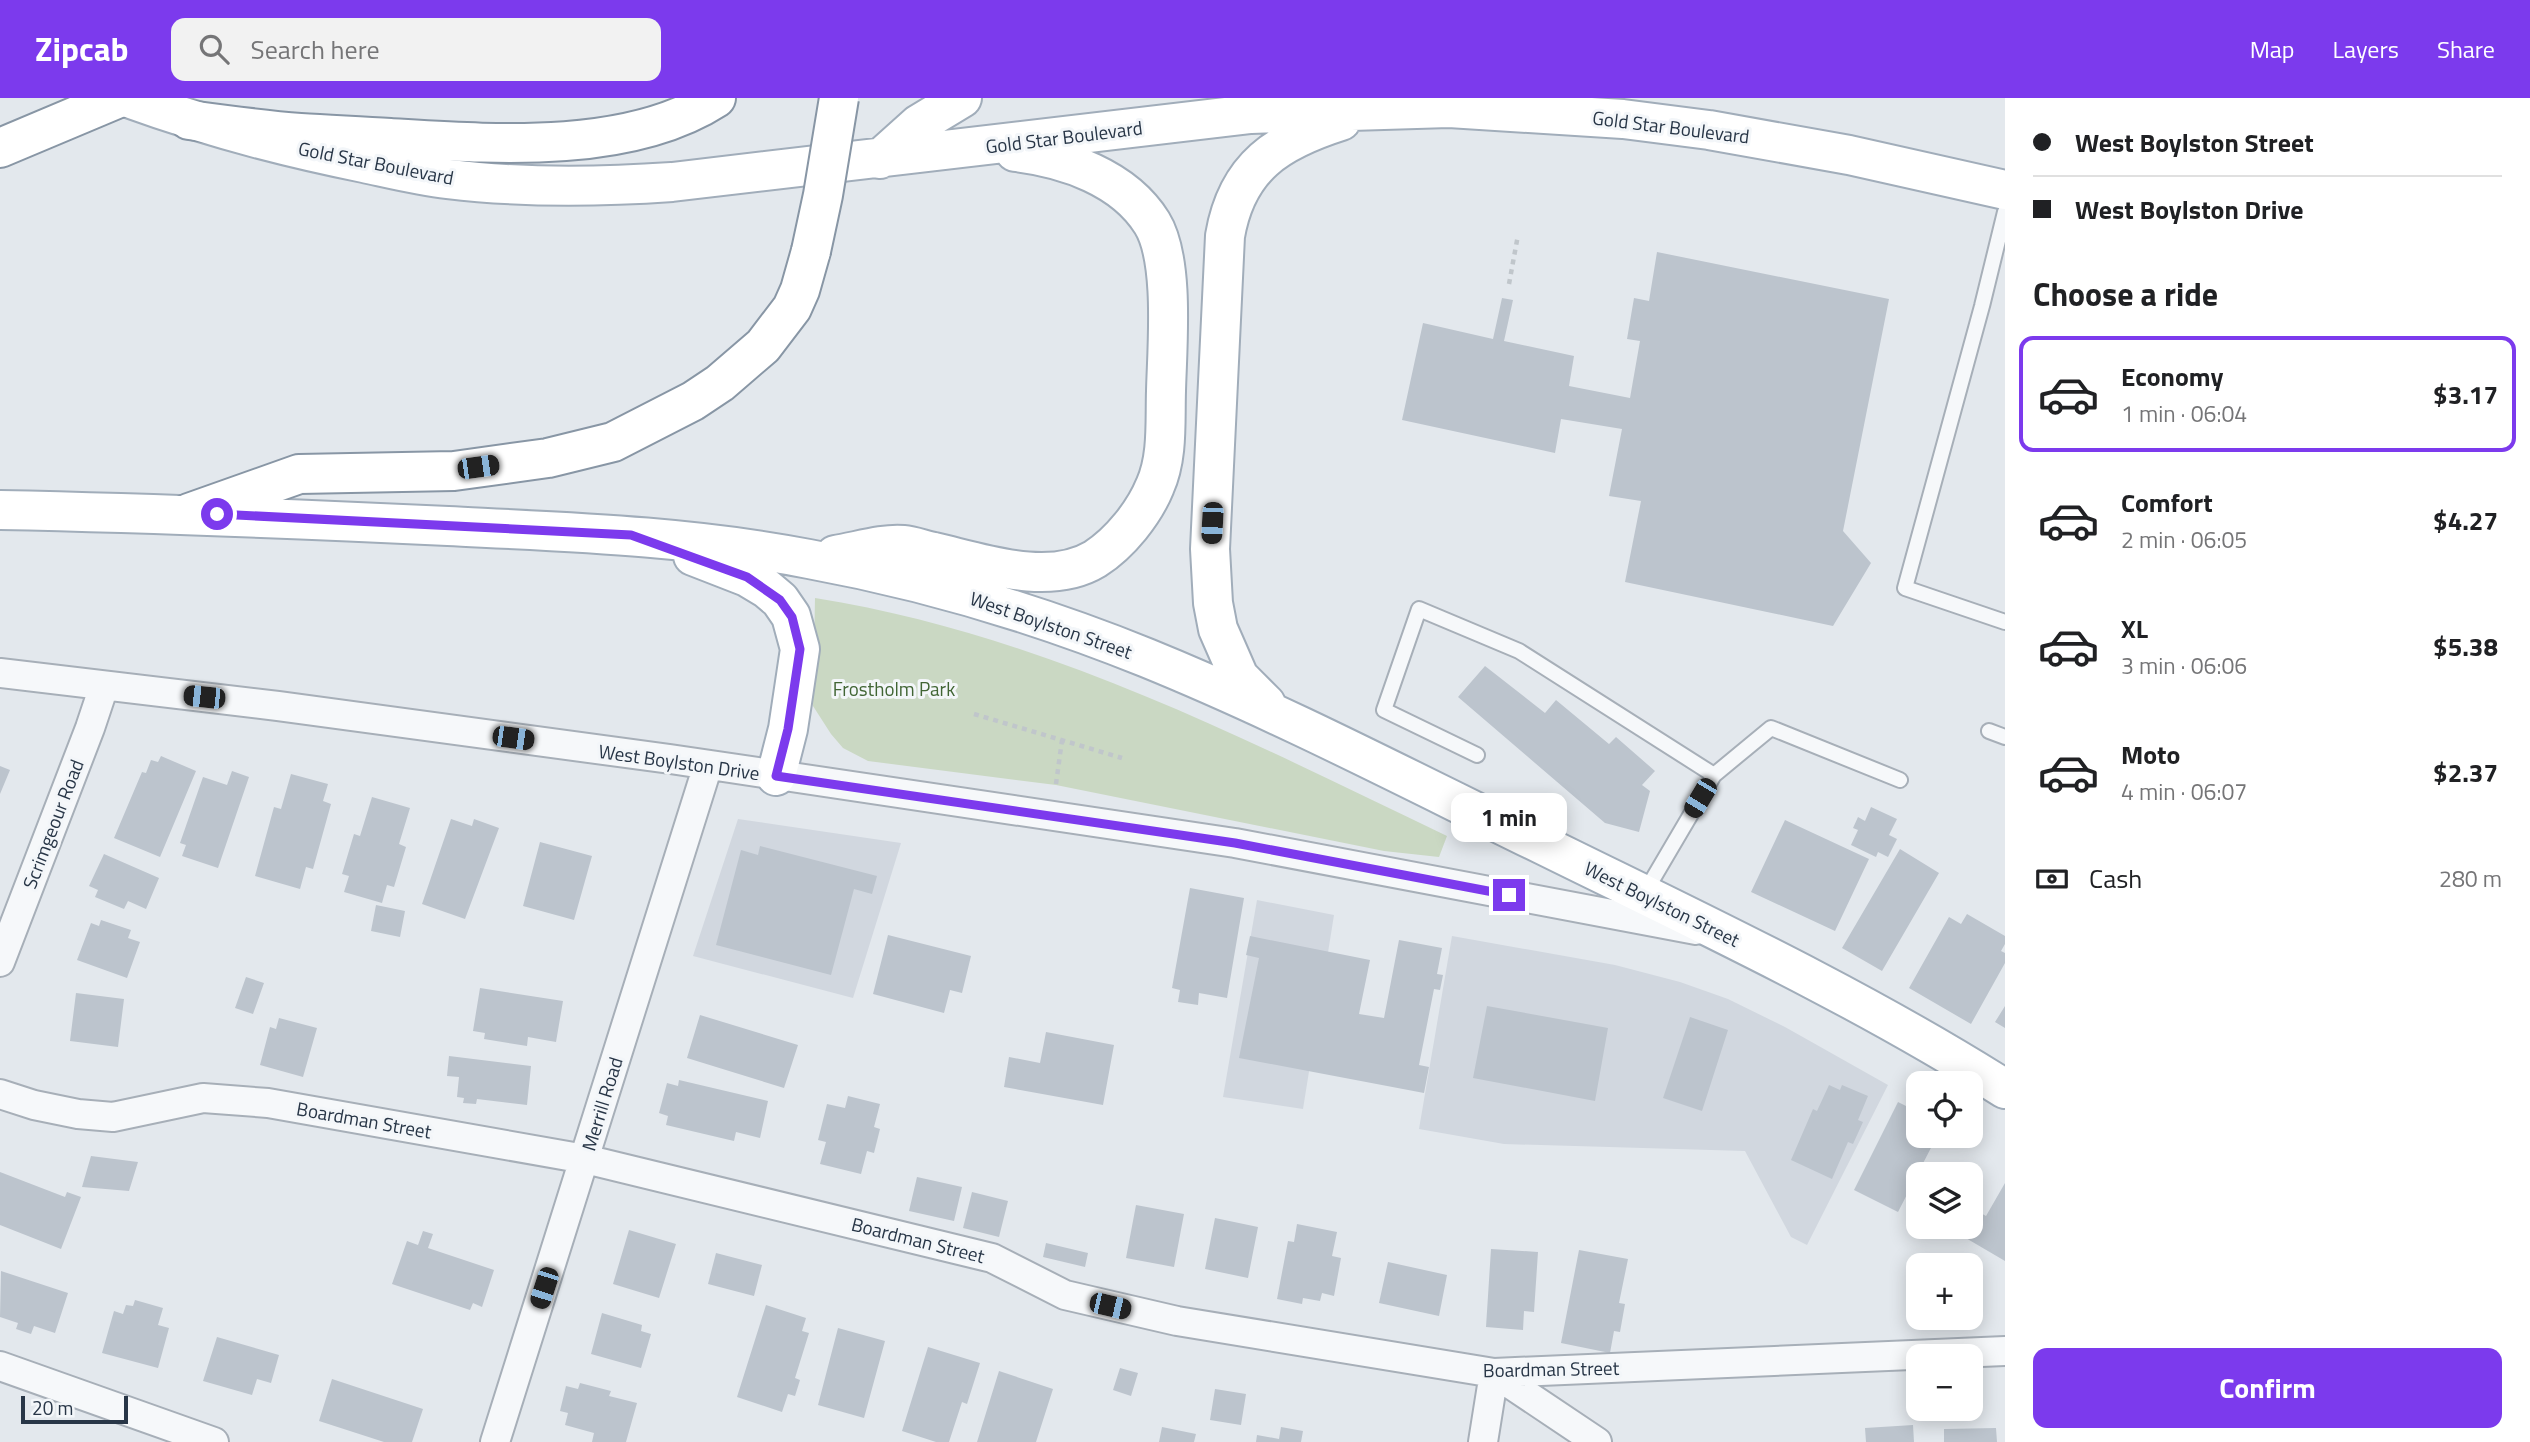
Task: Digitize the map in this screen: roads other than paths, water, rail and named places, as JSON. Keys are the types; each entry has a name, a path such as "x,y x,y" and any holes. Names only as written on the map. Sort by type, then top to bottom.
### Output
{"main road":[{"path":"1,147 119,98"},
{"name":"Gold Star Boulevard","path":"128,98 189,120 340,158 426,176 475,182 633,184 737,176 1251,114 1449,108 1623,119 1768,139 2005,190"},
{"path":"189,120 299,133 472,142 549,142 647,128 678,118 716,98"},
{"path":"189,513 299,474 454,471 548,458 614,442 693,401 728,377 763,346 792,308 811,251 839,98"},
{"path":"880,159 919,124 962,98"},
{"path":"1659,98 1849,155"},
{"path":"1275,713 1239,677 1218,629 1213,603 1210,549 1228,216 1243,181 1260,161 1284,144 1377,109"},
{"path":"811,559 902,545 1027,571 1057,571 1078,567 1096,558 1127,528 1156,485 1164,457 1169,312 1162,250 1153,225 1137,204 1115,186 1074,165 1039,155 971,148"},
{"name":"West Boylston Street","path":"0,510 189,513 631,535 756,549 918,583 1035,617 1141,655 1275,713 1728,937 1936,1046 2005,1089"},
{"path":"631,535 747,577 780,600 792,617 800,649 788,729 776,776"}],"street":[{"name":"West Boylston Drive","path":"0,673 292,708 708,765 1235,843 1728,937"},
{"name":"Scrimgeour Road","path":"0,962 104,686"},
{"name":"Merrill Road","path":"495,1442 708,765"},
{"name":"Boardman Street","path":"0,1094 34,1105 78,1114 113,1117 204,1098 268,1103 585,1159 992,1258 1065,1295 1177,1321 1494,1373 2005,1351"},
{"path":"0,1366 214,1442"},
{"path":"1482,1442 1494,1373 1597,1442"}],"lane":[{"path":"2005,212 1905,588 2005,622"},
{"path":"1477,755 1384,710 1419,609 1519,651 1714,775"},
{"path":"1644,895 1714,775 1771,728 1900,779"},
{"path":"1989,730 2005,737"}],"park label":[{"name":"Frostholm Park","path":"894,689"}]}
